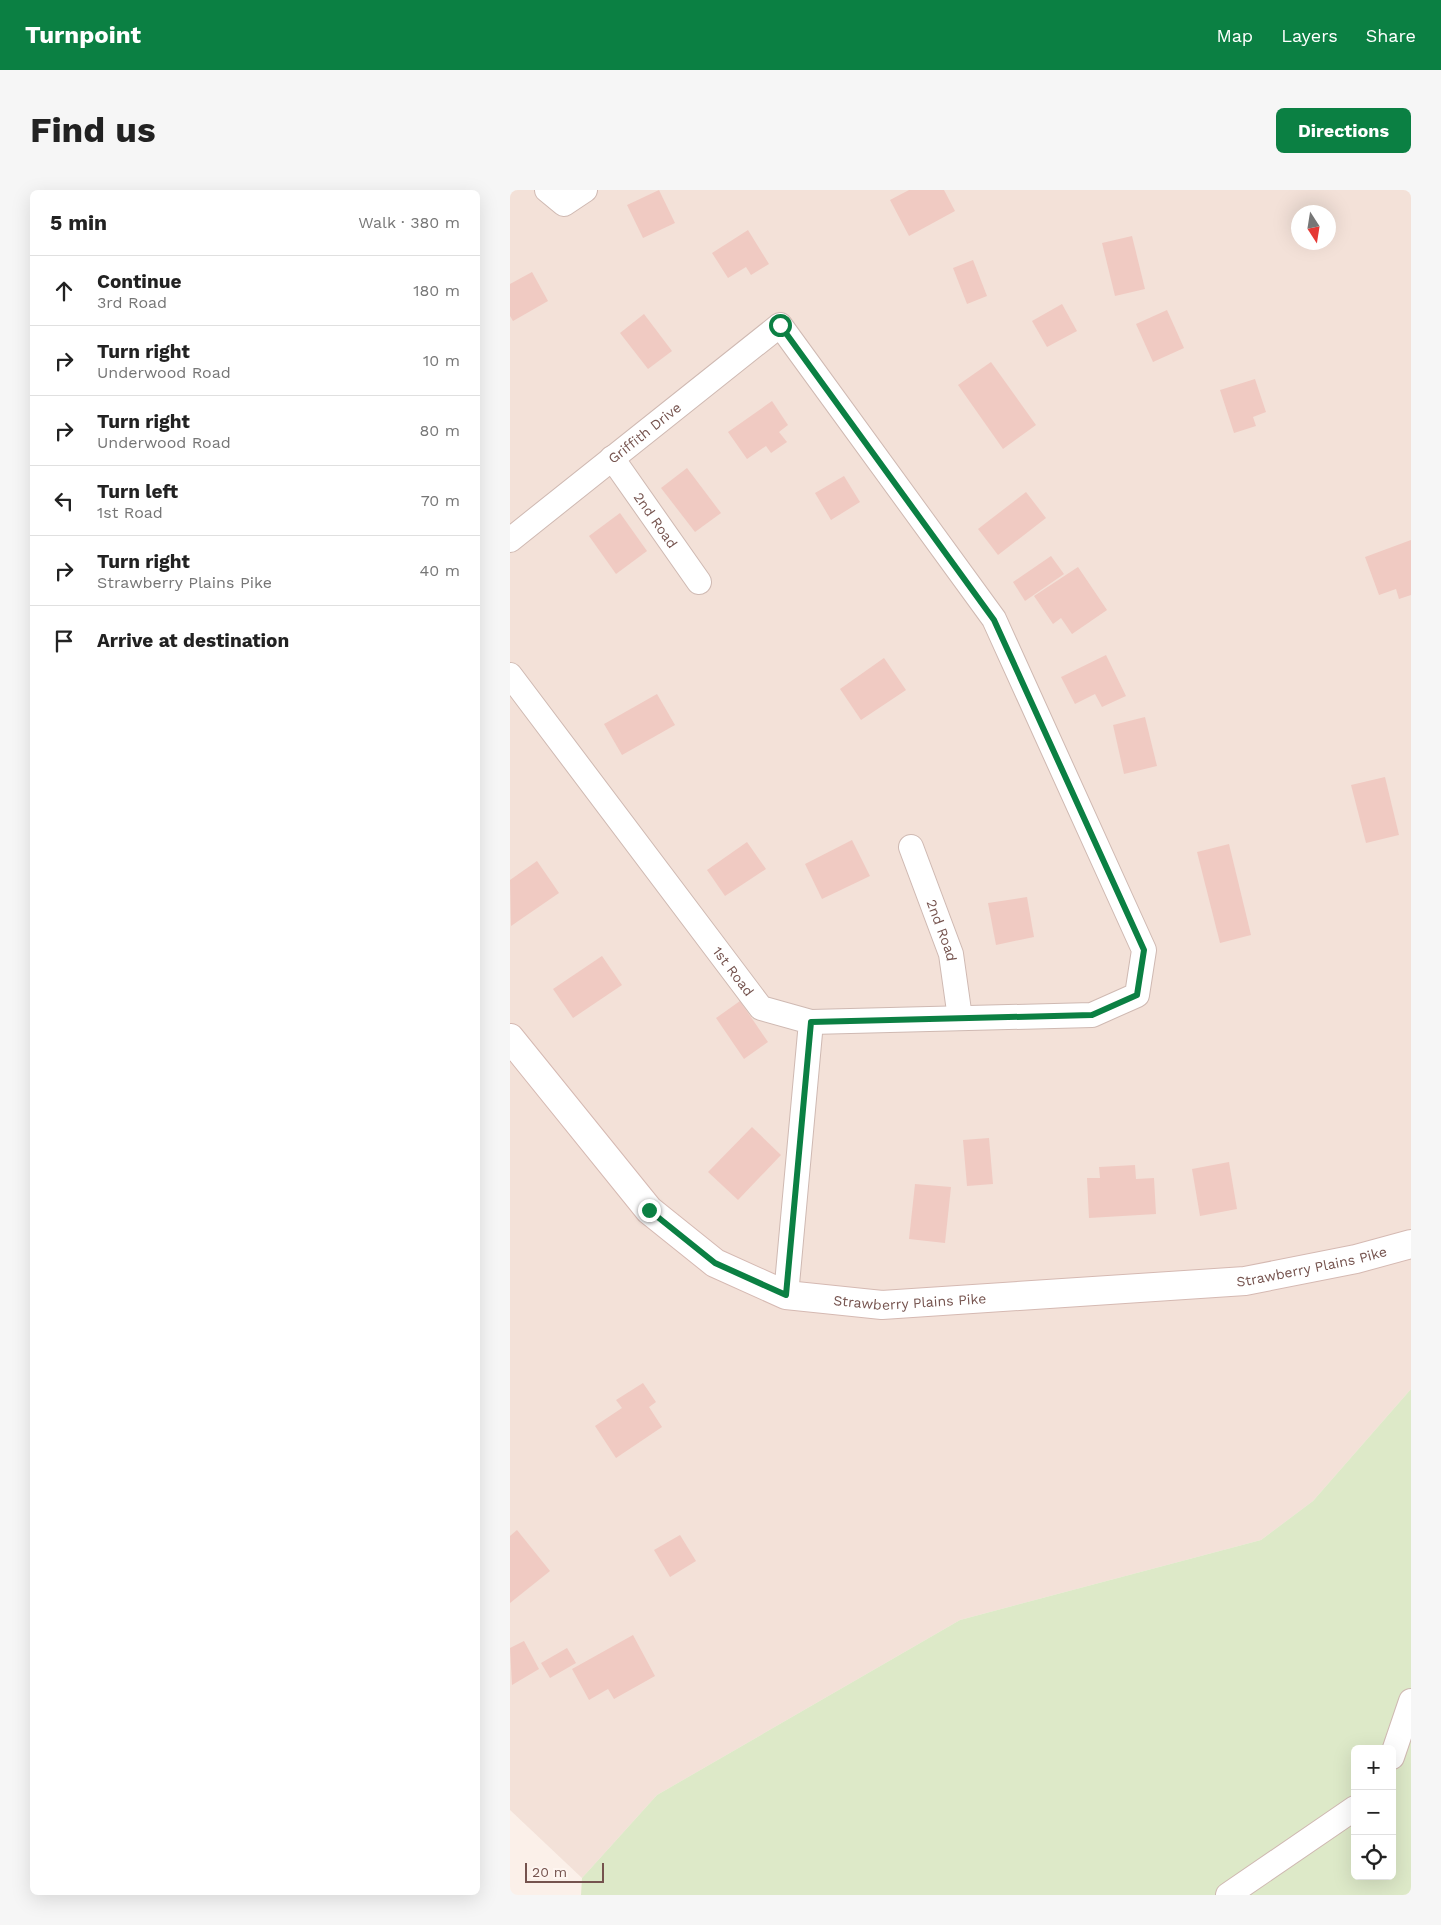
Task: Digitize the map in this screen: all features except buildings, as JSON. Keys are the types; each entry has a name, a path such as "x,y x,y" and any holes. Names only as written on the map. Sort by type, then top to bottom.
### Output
{"street":[{"path":"546,190 564,204 584,190"},
{"name":"Griffith Drive","path":"510,540 780,325 994,620 1144,950"},
{"name":"2nd Road","path":"612,458 699,582"},
{"name":"1st Road","path":"510,674 761,1008 811,1022 1092,1015 1137,995 1144,950"},
{"name":"2nd Road","path":"911,847 951,954 960,1018"},
{"path":"786,1295 811,1022"},
{"name":"Strawberry Plains Pike","path":"514,1053 649,1210 715,1263 786,1295 882,1305 1245,1281 1356,1259 1411,1244"},
{"path":"1396,1746 1411,1701"},
{"path":"1228,1895 1351,1811"}],"shaded area":[{"path":"510,190 1411,190 1411,1389 1313,1501 1261,1540 960,1620 657,1795 582,1878 510,1810"}],"green space":[{"path":"1411,1389 1411,1895 581,1895 582,1878 657,1795 960,1620 1261,1540 1313,1501"}],"route":[{"path":"649,1210 715,1263 786,1295 811,1022 1092,1015 1137,995 1144,950 1111,873 994,620 780,325"}]}
